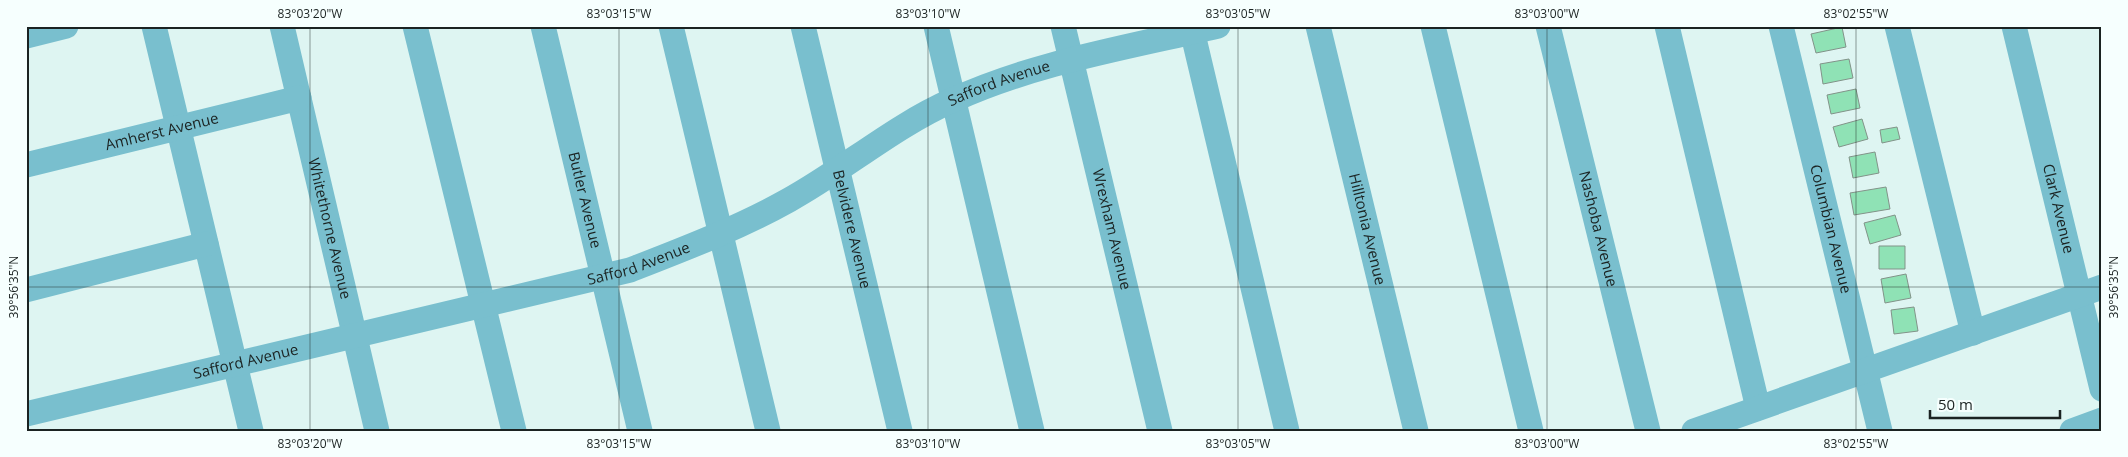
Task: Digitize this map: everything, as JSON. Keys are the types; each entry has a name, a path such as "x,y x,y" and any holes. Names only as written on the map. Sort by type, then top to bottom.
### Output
{"street":[{"path":"26,36 66,26"},
{"path":"154,26 251,431"},
{"name":"Whitethorne Avenue","path":"282,26 378,431"},
{"path":"415,26 514,431"},
{"name":"Butler Avenue","path":"543,26 640,431"},
{"path":"671,26 768,431"},
{"name":"Belvidere Avenue","path":"803,26 900,431"},
{"path":"936,26 1032,431"},
{"name":"Wrexham Avenue","path":"1063,26 1160,431"},
{"name":"Safford Avenue","path":"26,414 630,270 720,233 789,200 922,115 954,100 1013,76 1192,29 1218,26"},
{"name":"Hilltonia Avenue","path":"1318,26 1416,431"},
{"path":"1433,26 1531,431"},
{"name":"Nashoba Avenue","path":"1548,26 1648,431"},
{"path":"1667,26 1758,408"},
{"name":"Columbian Avenue","path":"1781,26 1880,431"},
{"path":"1897,26 1972,333"},
{"name":"Clark Avenue","path":"2014,26 2090,291 2102,389"},
{"path":"1192,29 1287,431"},
{"name":"Amherst Avenue","path":"26,165 299,98"},
{"path":"26,290 206,244"},
{"path":"1694,431 2090,291"},
{"path":"2072,431 2102,420"}],"building":[{"path":"1842,27 1846,47 1816,53 1811,34"},
{"path":"1849,59 1853,78 1823,84 1820,64"},
{"path":"1856,89 1860,108 1831,114 1827,95"},
{"path":"1862,119 1868,139 1839,147 1833,127"},
{"path":"1897,127 1900,139 1882,143 1880,130"},
{"path":"1875,152 1879,173 1853,178 1849,157"},
{"path":"1886,187 1890,209 1854,215 1850,193"},
{"path":"1895,215 1901,235 1870,244 1864,223"},
{"path":"1879,246 1905,246 1905,269 1879,269"},
{"path":"1906,274 1911,298 1885,303 1881,279"},
{"path":"1914,307 1918,331 1894,334 1891,310"}]}
